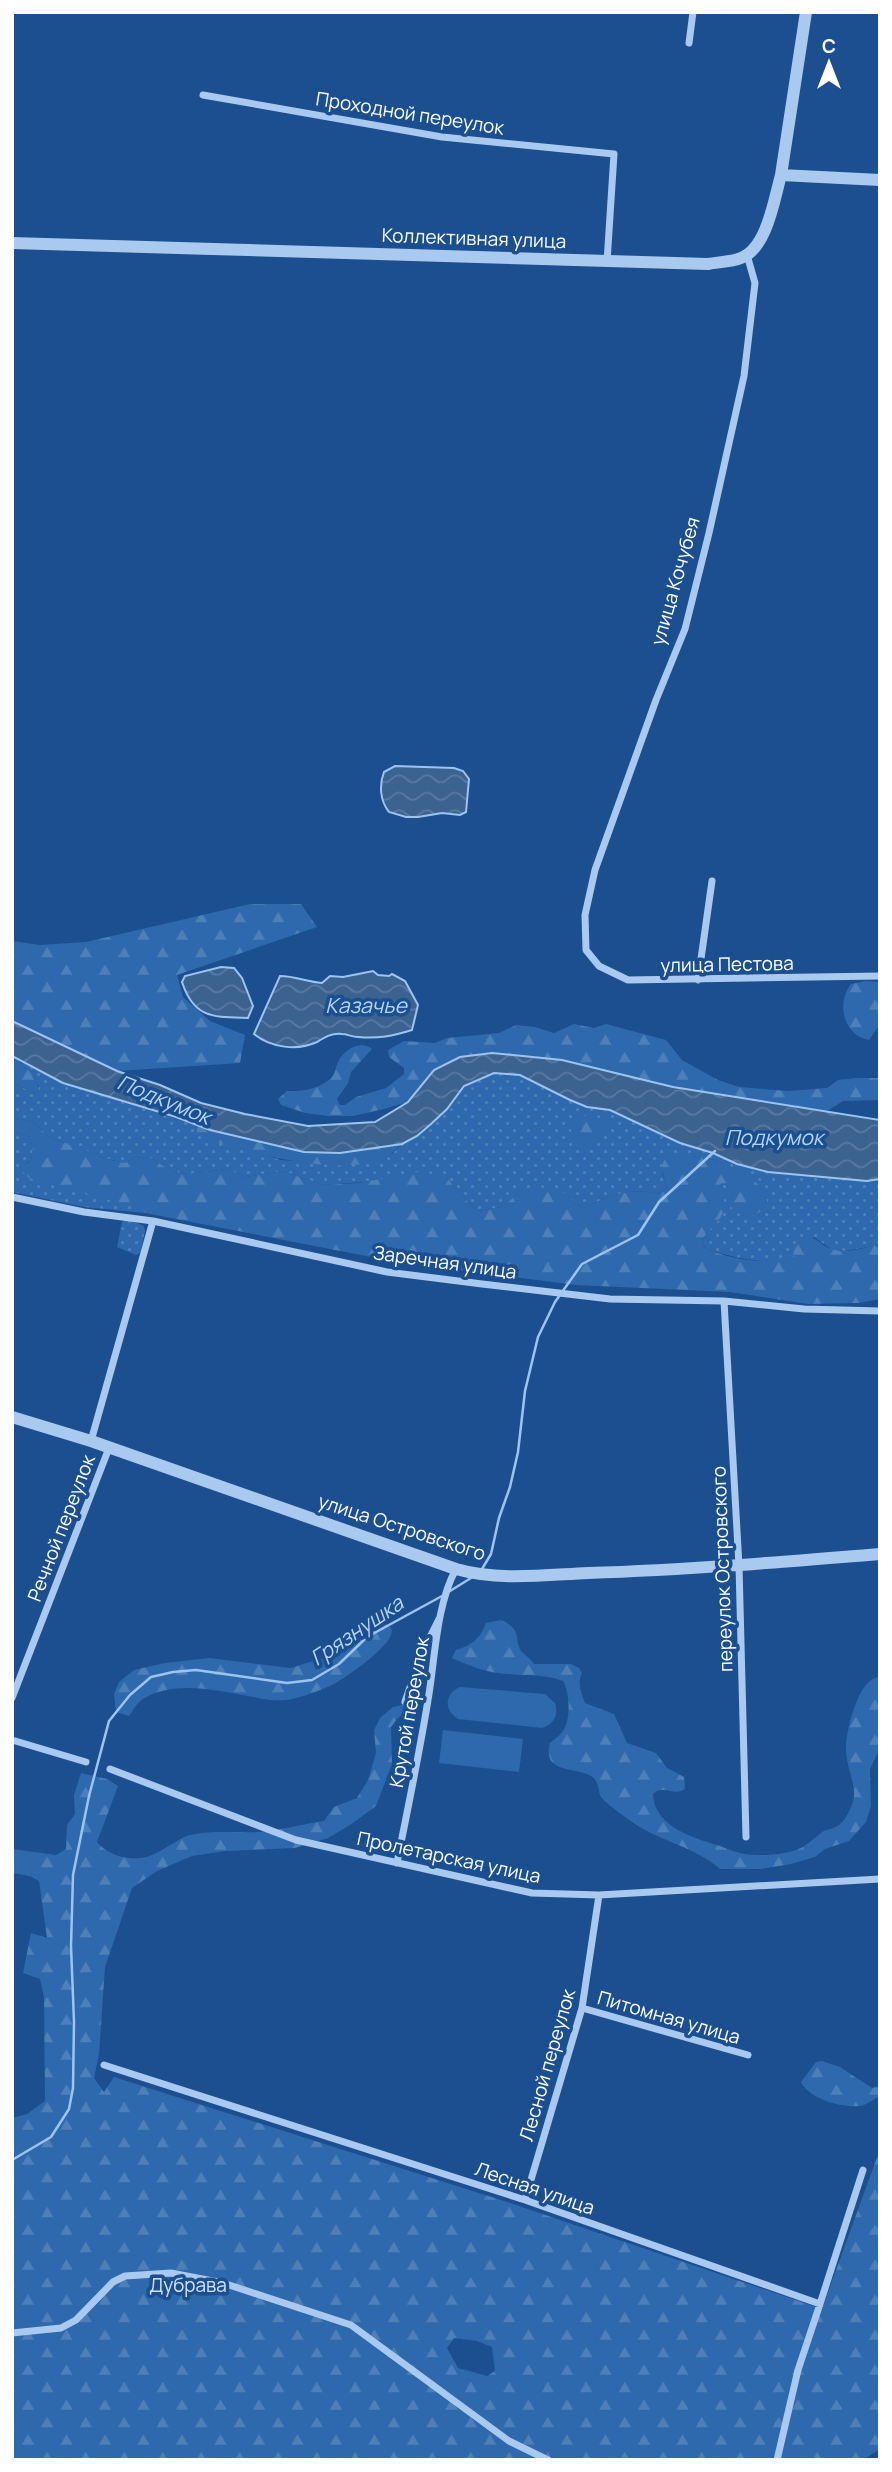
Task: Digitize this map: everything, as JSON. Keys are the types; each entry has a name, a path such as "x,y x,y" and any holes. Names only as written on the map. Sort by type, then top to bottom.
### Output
{"street":[{"path":"689,43 693,12"},
{"path":"747,255 764,234 781,176 806,12"},
{"name":"Проходной переулок","path":"202,95 442,137 614,154 607,262"},
{"path":"781,176 880,180"},
{"name":"Коллективная улица","path":"12,243 708,264 740,259 747,255"},
{"name":"улица Кочубея","path":"586,950 585,915 595,870 656,700 685,629 712,521 744,376 755,283 747,255"},
{"path":"698,980 712,881"},
{"name":"улица Пестова","path":"586,950 598,966 628,980 880,976"},
{"name":"Заречная улица","path":"12,1197 84,1212 153,1221 387,1272 610,1299 724,1301 804,1309 880,1311"},
{"name":"Речной переулок","path":"91,1441 153,1221"},
{"name":"переулок Островского","path":"724,1301 739,1566 746,1837"},
{"name":"улица Островского","path":"12,1417 91,1441 460,1570 490,1576 638,1572 880,1554"},
{"name":"Речной переулок","path":"12,1698 109,1448"},
{"name":"Крутой переулок","path":"397,1863 425,1720 442,1612 449,1583 460,1570"},
{"path":"405,1702 421,1655 442,1612"},
{"path":"12,1740 86,1762"},
{"name":"Пролетарская улица","path":"110,1769 296,1840 532,1893 599,1895 880,1879"},
{"name":"Лесной переулок","path":"524,2200 582,2008 599,1895"},
{"name":"Питомная улица","path":"582,2008 748,2055"},
{"name":"Лесная улица","path":"104,2065 524,2200 820,2304"},
{"path":"777,2460 798,2370 863,2170"},
{"path":"12,2333 61,2328 76,2320 113,2282 125,2276 171,2273 223,2283 351,2325 509,2441 548,2460"}],"green space":[{"path":"250,904 301,904 317,927 177,975 183,997 210,1021 245,1035 240,1063 117,1071 12,1021 12,941 40,945 86,942"},
{"path":"880,982 880,1024 869,1040 853,1032 843,1009 846,992 851,984"},
{"path":"574,1024 594,1028 606,1024 666,1040 682,1060 718,1080 739,1087 788,1091 827,1088 838,1080 880,1078 880,1100 843,1101 827,1111 673,1087 562,1060 434,1070 408,1102 353,1116 305,1113 281,1105 278,1099 287,1091 309,1089 329,1080 342,1056 349,1049 358,1046 372,1049 351,1072 348,1083 337,1099 340,1105 386,1088 404,1074 404,1068 389,1057 388,1050 404,1041 435,1043 447,1038 499,1033 516,1025 554,1033"},
{"path":"12,1056 30,1071 39,1091 35,1093 12,1083"},
{"path":"21,1062 63,1083 196,1125 197,1133 281,1160 350,1165 393,1153 447,1109 464,1086 494,1073 520,1075 587,1107 610,1110 680,1143 737,1164 768,1172 867,1181 880,1179 880,1245 845,1251 832,1250 814,1237 795,1257 776,1261 736,1257 704,1247 702,1241 712,1226 719,1184 726,1183 729,1205 767,1202 752,1179 710,1158 662,1173 667,1188 658,1194 630,1192 584,1208 574,1204 567,1194 521,1192 501,1207 477,1211 446,1176 323,1185 283,1171 246,1177 226,1169 190,1174 173,1172 151,1158 135,1157 125,1163 49,1137 35,1123 17,1118 12,1120 12,1083 35,1093 39,1086"},
{"path":"580,1115 610,1120 608,1132 590,1150 575,1149 572,1141 573,1121"},
{"path":"17,1118 35,1123 49,1137 111,1160 125,1163 135,1157 151,1158 173,1172 190,1174 226,1169 246,1177 283,1171 323,1185 359,1183 417,1172 446,1176 477,1211 501,1207 521,1192 551,1187 567,1194 574,1204 584,1208 629,1192 658,1194 667,1188 663,1166 668,1154 693,1155 737,1169 759,1185 766,1200 760,1212 752,1216 740,1214 729,1205 726,1183 720,1184 724,1210 702,1240 704,1247 736,1258 773,1261 794,1258 793,1247 800,1237 812,1238 830,1249 840,1251 880,1245 880,1299 858,1303 808,1304 730,1292 576,1285 397,1262 145,1213 143,1209 30,1179 22,1171 23,1166 31,1160 33,1149 30,1137 12,1131 12,1120"},
{"path":"196,1125 304,1152 340,1153 402,1144 380,1160 362,1164 316,1164 267,1156 203,1138 197,1133"},
{"path":"12,1131 30,1137 33,1149 31,1160 26,1163 144,1209 145,1213 84,1207 12,1192"},
{"path":"127,1219 144,1226 140,1253 136,1255 117,1247 122,1222"},
{"path":"501,1620 513,1628 519,1648 534,1664 571,1664 579,1668 582,1673 580,1688 585,1703 614,1714 627,1743 656,1753 667,1768 684,1777 685,1789 677,1792 661,1790 653,1794 660,1815 668,1823 688,1835 745,1854 776,1854 798,1850 844,1820 854,1797 846,1749 851,1719 865,1686 872,1679 880,1677 880,1748 870,1769 871,1806 866,1822 849,1841 825,1849 815,1857 760,1869 720,1869 700,1855 645,1830 601,1797 593,1777 560,1767 550,1760 550,1743 562,1733 567,1720 568,1699 563,1681 542,1676 492,1672 452,1658 456,1650 471,1644 478,1637 486,1623"},
{"path":"372,1622 387,1624 392,1631 379,1651 332,1685 310,1694 279,1700 209,1689 181,1688 155,1693 143,1699 129,1716 116,1712 114,1694 119,1682 134,1670 209,1658 291,1668 329,1656 340,1642"},
{"path":"460,1687 545,1694 555,1703 556,1715 550,1724 542,1728 458,1719 450,1711 448,1702 451,1693"},
{"name":"Дубрава","path":"409,1704 410,1708 391,1727 392,1764 376,1806 350,1825 328,1838 295,1848 226,1851 192,1856 157,1871 132,1888 105,1967 99,2054 94,2078 104,2092 114,2077 504,2201 822,2309 880,2149 880,2449 863,2460 12,2460 12,2118 27,2114 45,2101 44,1997 40,1979 23,1973 31,1933 47,1938 39,1881 30,1876 12,1873 12,1849 56,1855 66,1849 67,1825 75,1814 74,1795 81,1773 107,1779 118,1786 97,1842 111,1853 122,1857 148,1857 178,1840 199,1833 260,1832 324,1821 334,1807 357,1798 368,1780 376,1753 374,1730 380,1718 393,1707","holes":["454,2338 477,2341 492,2347 495,2371 487,2376 458,2368 447,2348"]},
{"path":"443,1730 523,1739 519,1772 439,1763"},
{"path":"822,2061 840,2067 872,2088 880,2086 880,2096 862,2105 853,2106 818,2098 801,2082 816,2062"}],"water":[{"path":"395,766 454,768 463,771 469,779 466,812 460,815 442,813 406,817 389,812 382,798 381,782 384,772"},
{"path":"221,967 234,968 242,978 253,1006 248,1018 207,1014 193,1003 187,994 182,982 185,976"},
{"name":"Казачье","path":"373,971 378,975 392,974 405,981 418,1005 412,1030 379,1037 335,1034 301,1047 276,1045 254,1034 280,976 322,983 330,976 343,977"},
{"name":"Подкумок","path":"12,1021 117,1071 160,1085 201,1103 308,1126 375,1122 408,1102 434,1070 460,1057 492,1053 562,1060 673,1087 880,1120 880,1179 867,1181 768,1172 737,1164 680,1143 610,1110 587,1107 520,1075 494,1073 464,1086 447,1109 431,1124 402,1144 340,1153 304,1152 210,1130 63,1083 12,1056"}],"waterway":[{"name":"Грязнушка","path":"482,1569 491,1554 499,1518 510,1487 518,1452 525,1391 538,1337 555,1302 582,1264 638,1235 659,1202 715,1151"},
{"name":"Грязнушка","path":"450,1591 471,1578"},
{"name":"Грязнушка","path":"12,2160 51,2137 69,2109 73,2088 73,1875 89,1796 109,1721 130,1695 151,1677 173,1672 196,1670 287,1683 312,1680 339,1664 367,1637 442,1596"}]}
